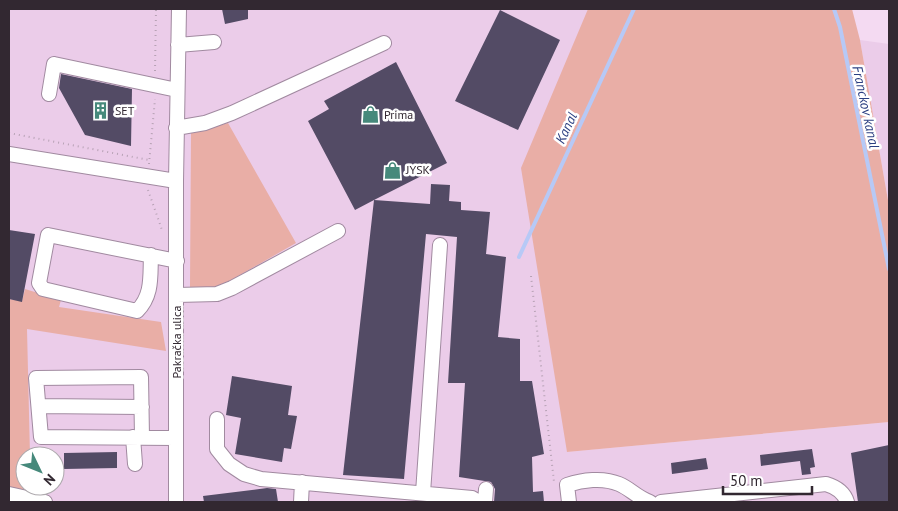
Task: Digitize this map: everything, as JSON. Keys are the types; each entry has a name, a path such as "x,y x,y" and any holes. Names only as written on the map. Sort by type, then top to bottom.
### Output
{"street":[{"name":"Pakračka ulica","path":"176,502 176,128 179,9"},
{"path":"178,45 214,42"},
{"path":"176,128 205,123 232,113 384,43"},
{"path":"49,94 54,64 177,90"},
{"path":"9,154 176,181"},
{"path":"177,295 217,294 232,288 338,231"},
{"path":"151,255 148,295 144,304 137,311 43,290 39,283 48,234 177,260"},
{"path":"423,493 440,245"},
{"path":"135,464 138,437 142,407 142,377 36,378 41,437 138,437 176,438"},
{"path":"38,406 142,407"},
{"path":"218,419 217,449 229,464 244,474 261,479 472,498 479,502"},
{"path":"569,502 567,485 590,480 618,483 639,498 650,502"},
{"path":"300,502 302,482"},
{"path":"661,502 826,484 837,488 846,498 847,502"},
{"path":"9,494 45,502"}],"path":[{"path":"9,133 150,160"},
{"path":"531,276 554,483"}],"shaded area":[{"path":"9,9 588,9 567,452 889,422 889,502 9,502"},
{"path":"588,9 852,9 860,40 889,206 889,422 567,452 521,168"},
{"path":"860,40 889,44 889,206"},
{"path":"228,123 296,243 219,287 190,287 191,133"},
{"path":"25,289 61,300 59,307 161,322 166,351 27,329 30,446 15,446 15,496 29,496 28,502 9,502 9,299 22,301"}],"building":[{"path":"222,9 248,9 248,19 225,24"},
{"path":"500,10 560,40 518,130 455,101"},
{"name":"Prima","path":"396,62 447,163 355,210 308,121 329,109 324,101"},
{"name":"SET","path":"61,74 132,89 131,146 85,135 59,88"},
{"path":"431,184 450,185 449,201 461,202 461,210 490,212 486,254 506,257 498,337 520,339 520,381 532,381 544,454 532,457 533,492 543,491 544,502 494,502 495,489 491,482 459,477 465,383 448,383 457,237 426,234 404,479 343,475 374,200 430,204"},
{"path":"9,230 35,234 22,302 9,299"},
{"path":"232,376 292,386 288,415 297,416 291,449 284,448 282,462 235,454 241,418 226,415"},
{"path":"889,445 889,502 858,502 851,453"},
{"path":"812,449 815,467 810,468 811,474 802,475 800,461 761,466 760,455"},
{"path":"117,452 117,468 65,469 65,453"},
{"path":"706,458 708,469 672,474 671,463"},
{"path":"267,488 276,489 278,502 204,502 203,496"}],"waterway":[{"name":"Kanal","path":"519,257 634,9"},
{"name":"Franckov kanal","path":"834,9 840,27 889,269"}],"place":[{"name":"SET","path":"101,111"},
{"name":"Prima","path":"370,115"},
{"name":"JYSK","path":"392,170"}]}
